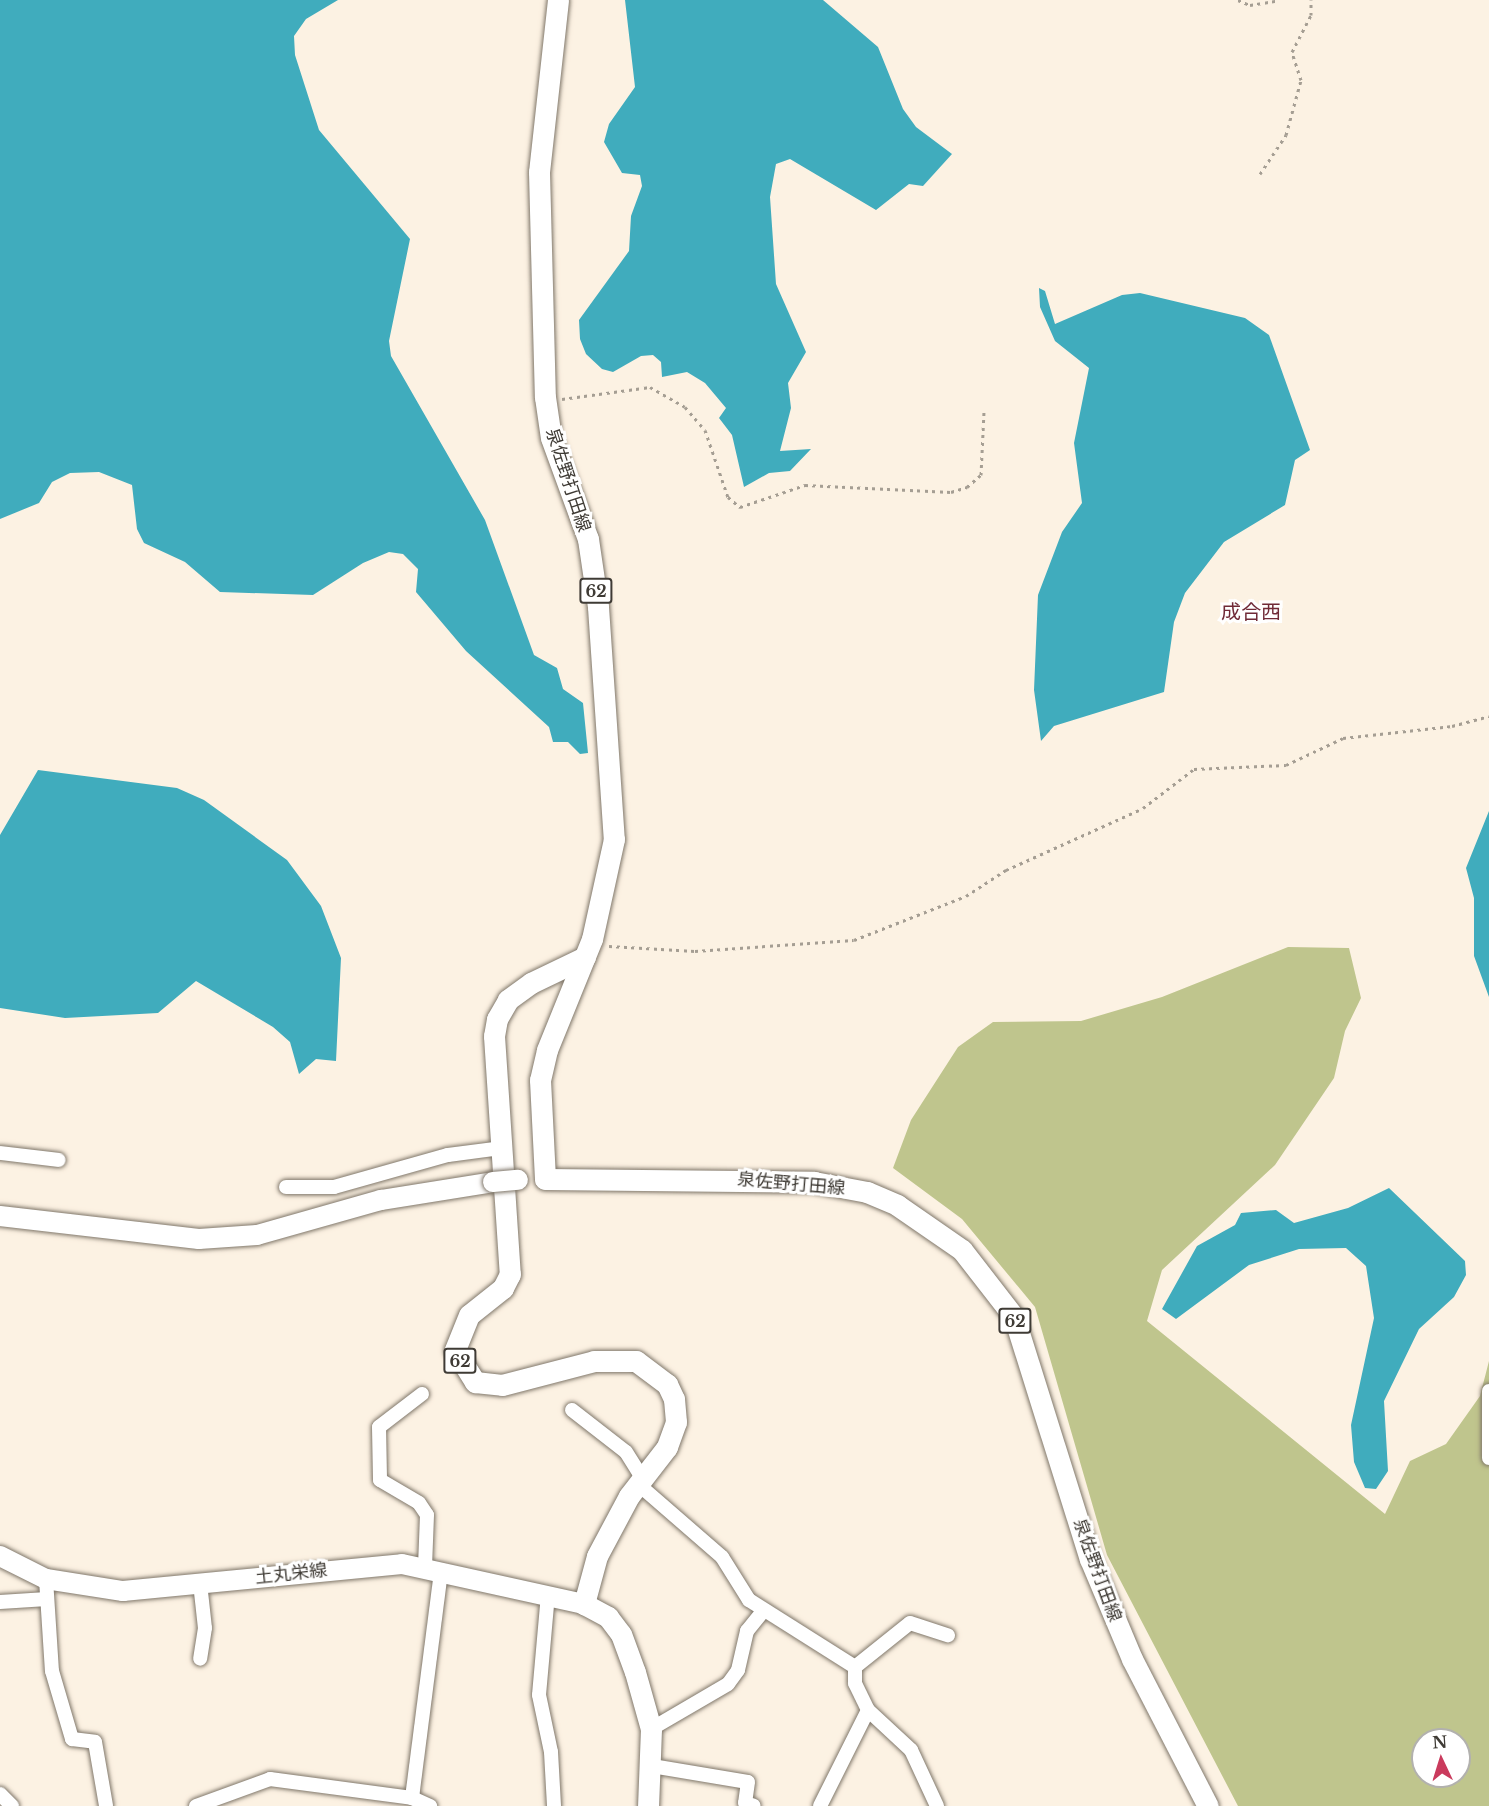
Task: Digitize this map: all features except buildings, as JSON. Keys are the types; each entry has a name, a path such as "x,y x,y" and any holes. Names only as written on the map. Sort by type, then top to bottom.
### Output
{"main road":[{"name":"泉佐野打田線","path":"558,0 539,172 546,400 551,438 588,539 598,607 614,839 587,951 547,1050 540,1080 545,1179 744,1178 825,1184 867,1191 897,1205 962,1250 1014,1317 1090,1559 1132,1659 1208,1806"},
{"name":"62","path":"584,1604 597,1556 640,1481 667,1447 676,1422 668,1384 636,1361 594,1361 502,1385 475,1382 463,1368 455,1350 460,1329 510,1274 501,1148 497,1019 508,1000 531,983 587,951"},
{"path":"0,1216 211,1239 257,1235 381,1200 493,1182 545,1179"},
{"name":"土丸栄線","path":"0,1556 46,1579 123,1591 402,1564 548,1594 584,1604"},
{"path":"584,1604 608,1617 621,1634 651,1730 652,1766 648,1806"}],"street":[{"path":"286,1187 334,1187 448,1155 501,1148"},
{"path":"0,1153 59,1160"},
{"path":"1489,1391 1489,1458"},
{"path":"412,1798 433,1570 427,1515 419,1503 380,1480 379,1427 422,1394"},
{"path":"572,1410 626,1452 640,1481 722,1557 733,1580 765,1610 855,1667"},
{"path":"46,1579 52,1671 72,1739 95,1742 106,1806"},
{"path":"200,1583 205,1628 200,1659"},
{"path":"548,1594 539,1695 551,1752 554,1806"},
{"path":"0,1602 47,1599"},
{"path":"651,1730 728,1684 738,1670 747,1631 765,1610"},
{"path":"855,1667 910,1623 948,1635"},
{"path":"855,1667 855,1683 868,1710 911,1750 937,1806"},
{"path":"820,1806 868,1710"},
{"path":"652,1766 748,1782 745,1803 754,1806"},
{"path":"196,1806 270,1779 412,1798 430,1806"},
{"path":"0,1794 12,1806"},
{"path":"545,1806 565,1806"}],"path":[{"path":"1238,0 1250,5 1280,0"},
{"path":"1260,174 1286,135 1301,80 1293,52 1311,15 1311,0"},
{"path":"546,400 650,387 685,407 705,430 728,497 740,507 804,485 951,492 967,487 981,475 984,411"},
{"path":"587,951 695,951 854,940 966,896 1006,870 1143,808 1194,769 1287,765 1342,738 1452,726 1489,716"}],"green space":[{"path":"1288,947 1349,948 1361,998 1345,1031 1334,1078 1275,1165 1162,1270 1147,1321 1385,1514 1410,1461 1446,1444 1480,1396 1489,1361 1489,1806 1238,1806 1107,1555 1035,1307 962,1219 893,1168 911,1120 958,1047 993,1022 1081,1021 1162,997"}],"water":[{"path":"0,0 338,0 306,19 294,36 295,55 319,130 410,239 389,341 391,356 485,520 534,655 557,668 563,689 583,703 588,753 580,754 568,742 553,742 549,727 466,651 416,592 418,569 403,554 389,552 363,563 313,595 220,592 185,562 144,543 137,529 132,485 99,472 70,473 52,482 39,503 0,519"},
{"path":"625,0 823,0 878,47 903,109 916,127 952,154 923,186 909,184 876,210 790,159 776,164 770,197 776,284 806,352 788,383 791,408 780,451 811,449 790,471 769,473 744,487 732,435 719,418 726,408 705,383 687,372 662,377 661,362 653,355 641,356 613,372 602,369 586,354 580,339 579,320 629,251 631,216 642,186 640,175 622,173 604,142 609,124 635,87"},
{"path":"1039,288 1045,291 1055,324 1122,295 1140,293 1245,318 1269,335 1310,450 1295,460 1285,505 1224,542 1185,593 1174,622 1164,692 1054,726 1041,741 1034,690 1038,595 1062,532 1082,503 1074,443 1089,368 1055,341 1040,307"},
{"path":"38,770 177,788 204,800 287,860 321,906 341,958 336,1061 316,1059 299,1074 290,1042 273,1027 196,981 158,1013 65,1018 0,1008 0,835"},
{"path":"1489,811 1489,997 1474,956 1474,898 1466,868"},
{"path":"1389,1188 1465,1261 1466,1275 1454,1297 1419,1329 1384,1401 1388,1471 1376,1489 1365,1488 1354,1462 1351,1425 1374,1318 1366,1266 1346,1248 1299,1249 1249,1265 1176,1319 1162,1309 1197,1246 1235,1225 1241,1213 1276,1210 1294,1223 1348,1208"}],"district":[{"name":"成合西","path":"1251,612"}]}
